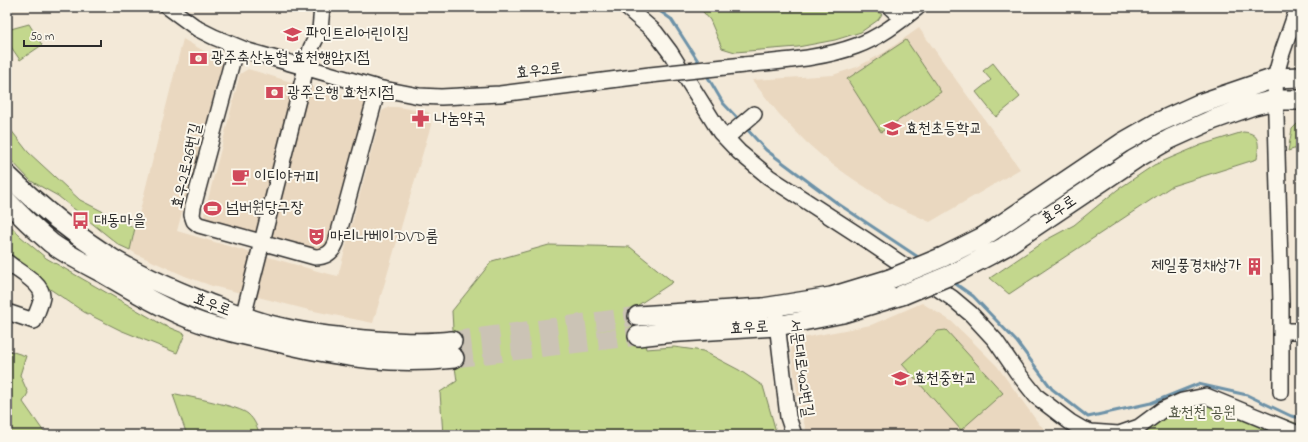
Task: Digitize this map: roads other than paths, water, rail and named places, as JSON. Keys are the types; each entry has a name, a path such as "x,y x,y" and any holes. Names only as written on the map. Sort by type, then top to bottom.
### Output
{"main road":[{"name":"효우로","path":"638,316 763,308 831,297 890,280 943,257 983,237 1122,143 1157,123 1199,104 1275,78 1301,77"},
{"name":"효우로","path":"638,336 777,326 843,313 902,295 955,273 1004,247 1134,159 1170,139 1212,120 1254,105 1275,100 1301,100"},
{"name":"효우로","path":"7,175 29,197 58,220 116,261 183,294 242,317 310,334 408,344 435,343 453,349 416,361 364,358 332,354 238,334 198,321 181,315 138,293 67,253 47,239 7,201"}],"street":[{"name":"효우2로","path":"168,7 198,29 214,38 236,47 378,88 419,96 441,97 500,94 650,75 792,60 835,52 870,40 903,19 918,7"},
{"path":"242,317 311,48 320,30 322,7"},
{"path":"626,7 656,32 720,132 729,135 740,152 769,177 952,298 971,314 995,340 1036,396 1057,413 1082,429 1090,432 1119,434 1139,427 1162,410 1182,401 1206,396 1301,435"},
{"path":"890,7 903,19"},
{"path":"1281,392 1281,303 1275,78 1298,7"},
{"name":"효우2로26번길","path":"236,47 193,207 192,215 194,221 199,225 315,257 327,255 333,250 378,88"},
{"path":"729,135 752,116"},
{"path":"7,262 33,281 41,291 42,298 34,321 7,312"},
{"name":"서문대로402번길","path":"775,306 788,417 794,435"},
{"path":"1281,332 1301,331"}],"waterway":[{"path":"654,7 671,19 700,64"},
{"path":"706,74 723,103 740,121"},
{"path":"745,127 766,150 837,203 921,259"},
{"path":"953,282 973,296 1017,342 1052,389 1088,417 1151,403 1198,384 1247,395 1291,416 1301,418"}],"tunnel":[{"path":"452,341 638,316"},
{"path":"454,358 638,336"}],"place":[{"name":"파인트리어린이집","path":"293,34"},
{"name":"광주축산농협 효천행암지점","path":"198,58"},
{"name":"광주은행 효천지점","path":"274,93"},
{"name":"나눔약국","path":"421,119"},
{"name":"효천초등학교","path":"892,129"},
{"name":"이디야커피","path":"241,177"},
{"name":"넘버원당구장","path":"213,208"},
{"name":"대동마을","path":"81,221"},
{"name":"마리나베이DVD룸","path":"317,237"},
{"name":"제일풍경채상가","path":"1254,266"},
{"name":"효천중학교","path":"900,379"}],"park label":[{"name":"효천천 공원","path":"1202,413"}]}
